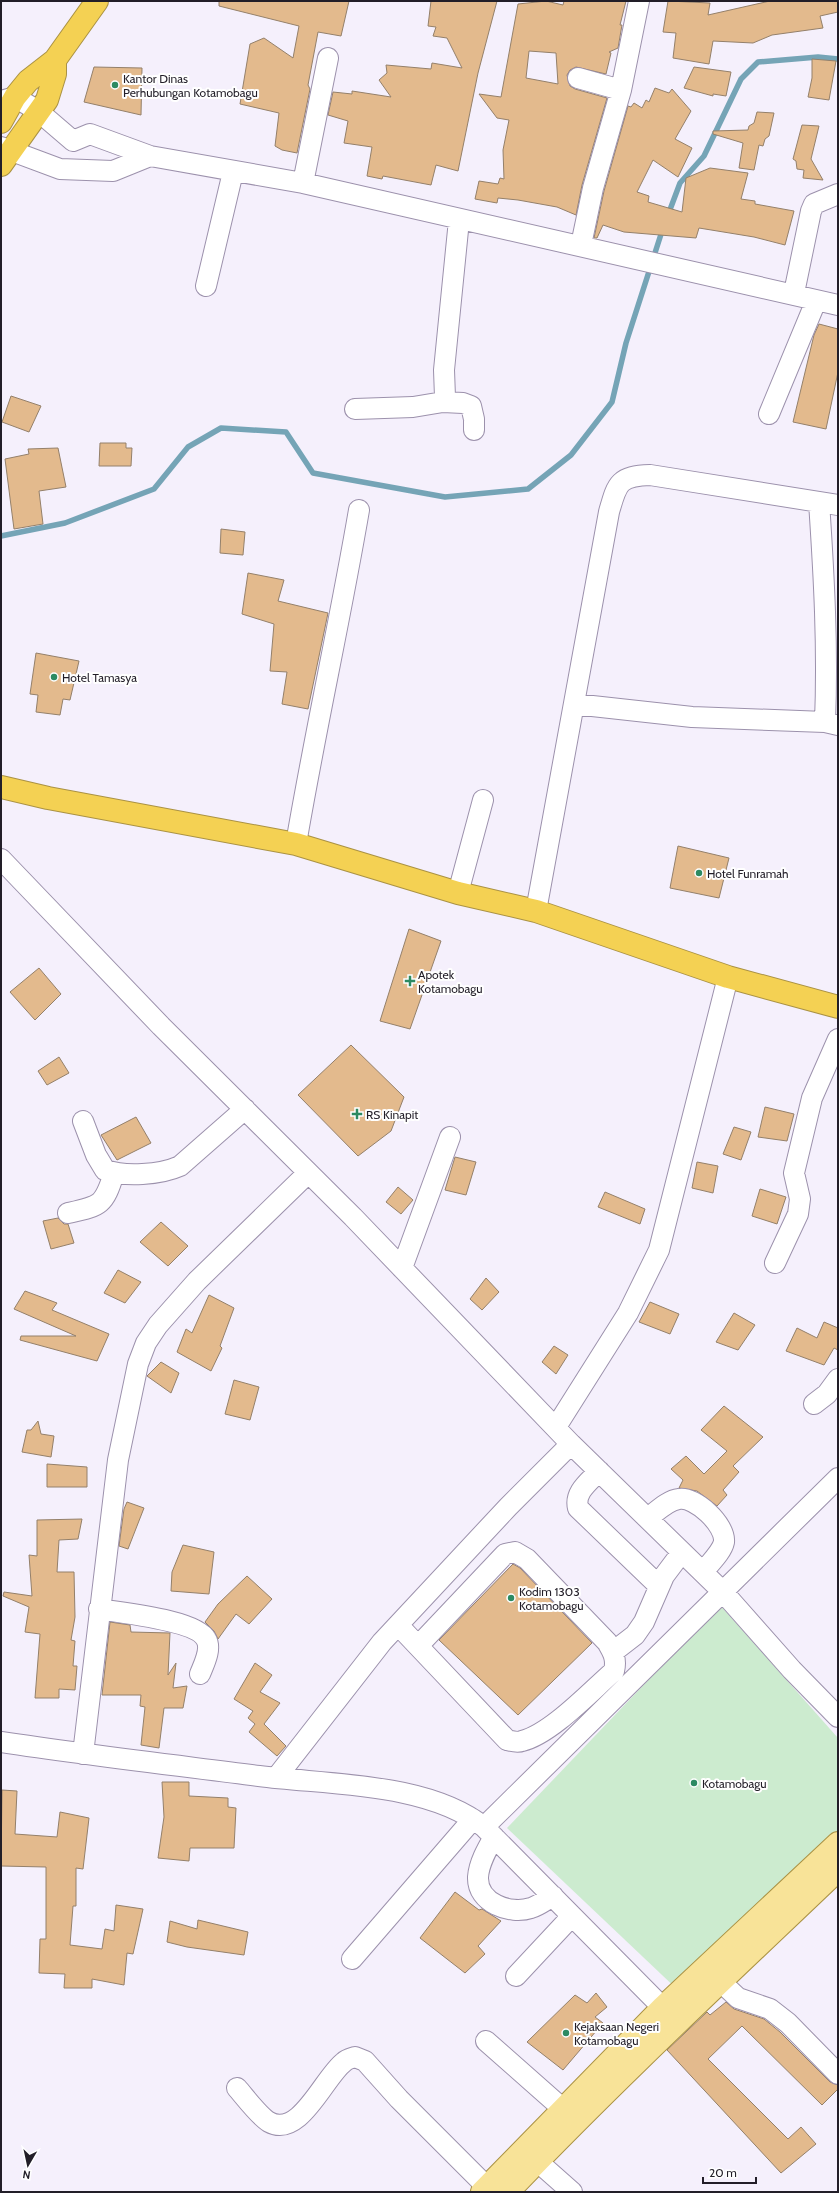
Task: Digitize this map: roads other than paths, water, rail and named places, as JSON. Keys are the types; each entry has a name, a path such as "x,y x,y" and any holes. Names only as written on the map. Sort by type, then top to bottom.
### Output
{"highway":[{"path":"1,122 8,99 55,60 97,1"},
{"path":"4,154 47,100 55,74 55,60"},
{"path":"1,787 56,799 296,844 458,893 536,911 728,977 838,1007"}],"main road":[{"path":"508,2192 670,2015 838,1844"},
{"path":"485,2190 564,2109 670,2015 721,1982 838,1870"}],"street":[{"path":"580,246 595,181 620,90 639,1"},
{"path":"303,183 328,58"},
{"path":"578,78 620,90"},
{"path":"8,99 38,111 73,141 90,134 150,156 233,172 303,183 459,220 638,258 701,274 794,293 816,300 838,304"},
{"path":"4,154 60,169 113,171 150,156"},
{"path":"206,286 233,172"},
{"path":"794,293 811,211 814,204 838,194"},
{"path":"443,402 445,397 444,370 459,220"},
{"path":"768,414 816,300"},
{"path":"355,409 413,407 443,402 463,403 471,406 474,419 474,430"},
{"path":"536,911 609,512 615,491 622,479 633,475 650,475 838,505"},
{"path":"574,704 692,717 831,724 819,502"},
{"path":"296,844 317,721 343,603 359,510"},
{"path":"458,893 484,800"},
{"path":"1,859 161,1026 402,1268 571,1444 723,1592 792,1670 838,1717"},
{"path":"556,1427 628,1314 660,1250 728,977"},
{"path":"775,1263 798,1214 800,1199 794,1173 812,1098 838,1039"},
{"path":"83,1121 96,1155 105,1170 114,1173 167,1172 180,1166 245,1109"},
{"path":"402,1268 450,1137"},
{"path":"68,1213 94,1207 104,1198 114,1173"},
{"path":"83,1754 99,1609 118,1460 138,1364 146,1343 158,1325 197,1281 308,1173"},
{"path":"814,1404 827,1394 838,1379"},
{"path":"276,1778 382,1642 508,1507 571,1444"},
{"path":"600,1471 579,1492 576,1500 578,1508 659,1586"},
{"path":"352,1959 483,1827 838,1478"},
{"path":"648,1518 674,1500 680,1498 693,1500 712,1518 722,1531 724,1541 722,1547 703,1572"},
{"path":"398,1625 507,1740 520,1742 533,1737 563,1717 614,1671 616,1663 613,1652 607,1642 527,1559 516,1552 505,1554 418,1646"},
{"path":"613,1652 635,1635 644,1622 664,1576 682,1552"},
{"path":"99,1609 179,1623 201,1632 207,1640 208,1653 200,1674"},
{"path":"1,1742 83,1754 276,1778 378,1788 431,1800 483,1827 670,2015"},
{"path":"483,1827 484,1856 478,1877 479,1887 485,1897 501,1908 516,1909 531,1908 553,1896"},
{"path":"516,1976 572,1916"},
{"path":"721,1982 738,1998 770,2009 788,2023 838,2074"},
{"path":"486,2041 564,2109"},
{"path":"237,2088 267,2121 278,2126 286,2125 300,2115 344,2061 355,2057 365,2061 485,2190"},
{"path":"537,2161 572,2192"}],"waterway":[{"path":"668,215 680,183 704,156 741,79 758,62 818,57 838,59"},
{"path":"1,536 65,523 154,489 188,447 221,428 286,432 313,473 445,497 528,489 571,455 612,402 626,343 663,228"}],"place":[{"name":"Kantor Dinas Perhubungan Kotamobagu","path":"115,85"},
{"name":"Hotel Tamasya","path":"54,677"},
{"name":"Hotel Funramah","path":"699,873"},
{"name":"Apotek Kotamobagu","path":"410,981"},
{"name":"RS Kinapit","path":"357,1114"},
{"name":"Kodim 1303 Kotamobagu","path":"511,1598"},
{"name":"Kotamobagu","path":"694,1783"},
{"name":"Kejaksaan Negeri Kotamobagu","path":"566,2033"}]}
